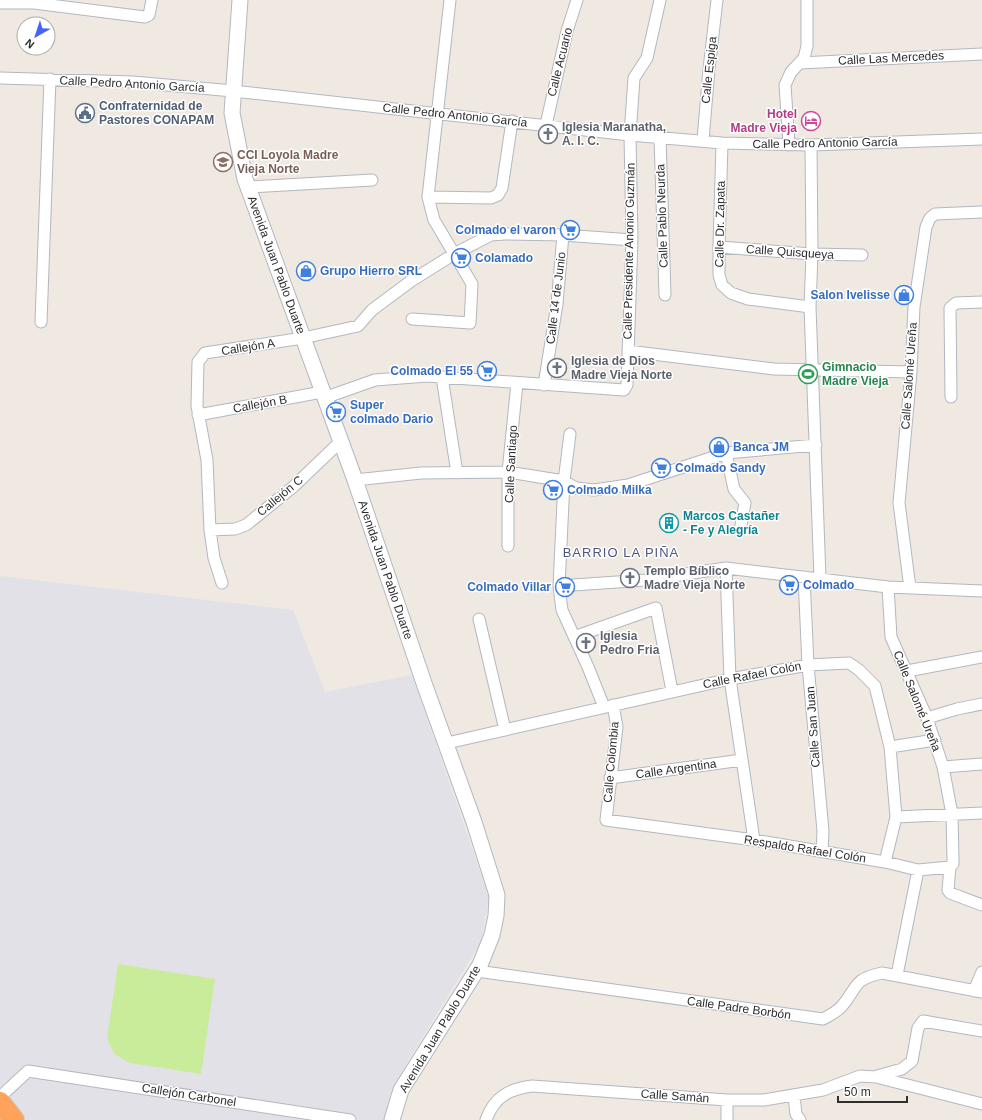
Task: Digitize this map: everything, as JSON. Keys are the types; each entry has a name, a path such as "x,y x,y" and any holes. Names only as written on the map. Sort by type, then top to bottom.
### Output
{"highway":[{"path":"0,1102 14,1120"}],"main road":[{"name":"Avenida Juan Pablo Duarte","path":"240,0 232,113 248,187 355,480 425,686 447,743 497,895 496,916 492,935 477,971 401,1090 392,1120"}],"street":[{"path":"0,3 34,2 94,5 145,17 149,15 152,0"},
{"path":"412,319 470,323 472,284 434,220 428,197 450,0"},
{"name":"Calle Acuario","path":"546,125 567,31 577,0"},
{"name":"Calle Presidente Anonio Guzmán","path":"624,390 626,385 628,351 632,240 630,135 634,76 647,58 660,0"},
{"name":"Calle Espiga","path":"703,140 709,69 718,0"},
{"path":"789,145 785,85 791,72 804,58 807,46 807,0"},
{"name":"Calle Las Mercedes","path":"800,63 982,54"},
{"name":"Calle Pedro Antonio García","path":"0,78 133,82 233,91 630,135 722,142 811,145 982,139"},
{"path":"41,322 50,80"},
{"path":"428,197 491,198 498,195 502,188 512,121"},
{"name":"Calle Pablo Neurda","path":"660,137 665,295"},
{"name":"Calle Dr. Zapata","path":"722,142 719,247 720,282 727,290 748,299 810,307"},
{"path":"811,145 812,254 810,307 820,578"},
{"path":"248,187 372,180"},
{"name":"Calle Salomé Ureña","path":"910,588 899,503 911,372 914,307 924,235 928,222 932,216 938,213 982,212"},
{"name":"Callejón A","path":"198,415 196,397 198,362 205,353 303,338 358,326 372,310 411,281 454,254 491,235 563,235 632,240"},
{"name":"Calle 14 de Junio","path":"544,385 557,304 563,235"},
{"name":"Calle Quisqueya","path":"719,247 812,254 862,255"},
{"path":"950,397 950,308 956,303 982,302"},
{"path":"628,351 774,369 911,372"},
{"name":"Callejón B","path":"198,415 323,395 375,380 427,376 624,390"},
{"path":"442,377 457,473"},
{"name":"Calle Santiago","path":"508,546 508,472 517,383"},
{"path":"198,415 207,460 210,530 214,558 222,583"},
{"name":"Calle Colombia","path":"570,434 564,481 559,586 562,610 609,706 617,727 606,820"},
{"name":"Callejón C","path":"210,530 235,528 246,525 293,487 341,441"},
{"path":"355,480 421,473 508,472 564,481 576,488 594,490 639,486 726,453 816,444"},
{"path":"726,453 734,489 745,503 740,531"},
{"path":"559,586 646,580 726,568 888,587 982,591"},
{"path":"726,568 730,678 754,840"},
{"name":"Calle San Juan","path":"804,577 808,665 823,831 822,852"},
{"name":"Calle Salomé Ureña","path":"888,587 891,638 907,671 935,740 943,767 952,814"},
{"path":"574,637 656,608 672,691"},
{"path":"479,619 505,730"},
{"path":"907,671 982,657"},
{"name":"Calle Rafael Colón","path":"447,743 730,678 808,665 849,663 860,670 875,686 890,748 896,817 885,862"},
{"path":"927,718 957,709 982,704"},
{"path":"890,748 935,740"},
{"name":"Calle Argentina","path":"610,778 742,760"},
{"path":"943,767 982,764"},
{"path":"896,817 982,813"},
{"path":"952,814 953,864 950,867 948,890 950,893 963,896 982,905"},
{"name":"Respaldo Rafael Colón","path":"606,820 754,840 885,862 918,870 950,867"},
{"path":"896,975 918,870"},
{"name":"Calle Padre Borbón","path":"477,971 823,1019 835,1013 842,1006 854,986 867,976 882,973 978,991"},
{"path":"978,991 982,972"},
{"path":"876,1076 902,1069 912,1061 918,1028 923,1021 982,1031"},
{"name":"Callejón Carbonel","path":"0,1097 28,1071 350,1120"},
{"name":"Calle Samán","path":"486,1120 489,1113 507,1092 515,1088 532,1086 727,1100 764,1100 823,1090 860,1076 876,1076"},
{"path":"876,1076 982,1104"},
{"path":"794,1096 796,1114 800,1120"},
{"path":"727,1100 727,1120"}],"shaded area":[{"path":"0,576 293,610 325,692 412,675 489,897 481,942 408,1061 389,1099 386,1120 26,1120 0,1088"}],"green space":[{"path":"118,964 215,979 201,1074 130,1063 114,1054 107,1038"}],"place":[{"name":"Confraternidad de Pastores CONAPAM","path":"85,113"},
{"name":"Hotel Madre Vieja","path":"811,121"},
{"name":"Iglesia Maranatha, A. I. C.","path":"548,134"},
{"name":"CCI Loyola Madre Vieja Norte","path":"223,162"},
{"name":"Colmado el varon","path":"570,230"},
{"name":"Colamado","path":"461,258"},
{"name":"Grupo Hierro SRL","path":"306,271"},
{"name":"Salon Ivelisse","path":"904,295"},
{"name":"Iglesia de Dios Madre Vieja Norte","path":"557,368"},
{"name":"Colmado El 55","path":"487,371"},
{"name":"Gimnacio Madre Vieja","path":"808,374"},
{"name":"Super colmado Dario","path":"336,412"},
{"name":"Banca JM","path":"719,447"},
{"name":"Colmado Sandy","path":"661,468"},
{"name":"Colmado Milka","path":"553,490"},
{"name":"Marcos Castañer - Fe y Alegría","path":"669,523"},
{"name":"Templo Bíblico Madre Vieja Norte","path":"630,578"},
{"name":"Colmado","path":"789,585"},
{"name":"Colmado Villar","path":"565,587"},
{"name":"Iglesia Pedro Fria","path":"586,643"}],"district":[{"name":"BARRIO LA PIÑA","path":"621,552"}]}
